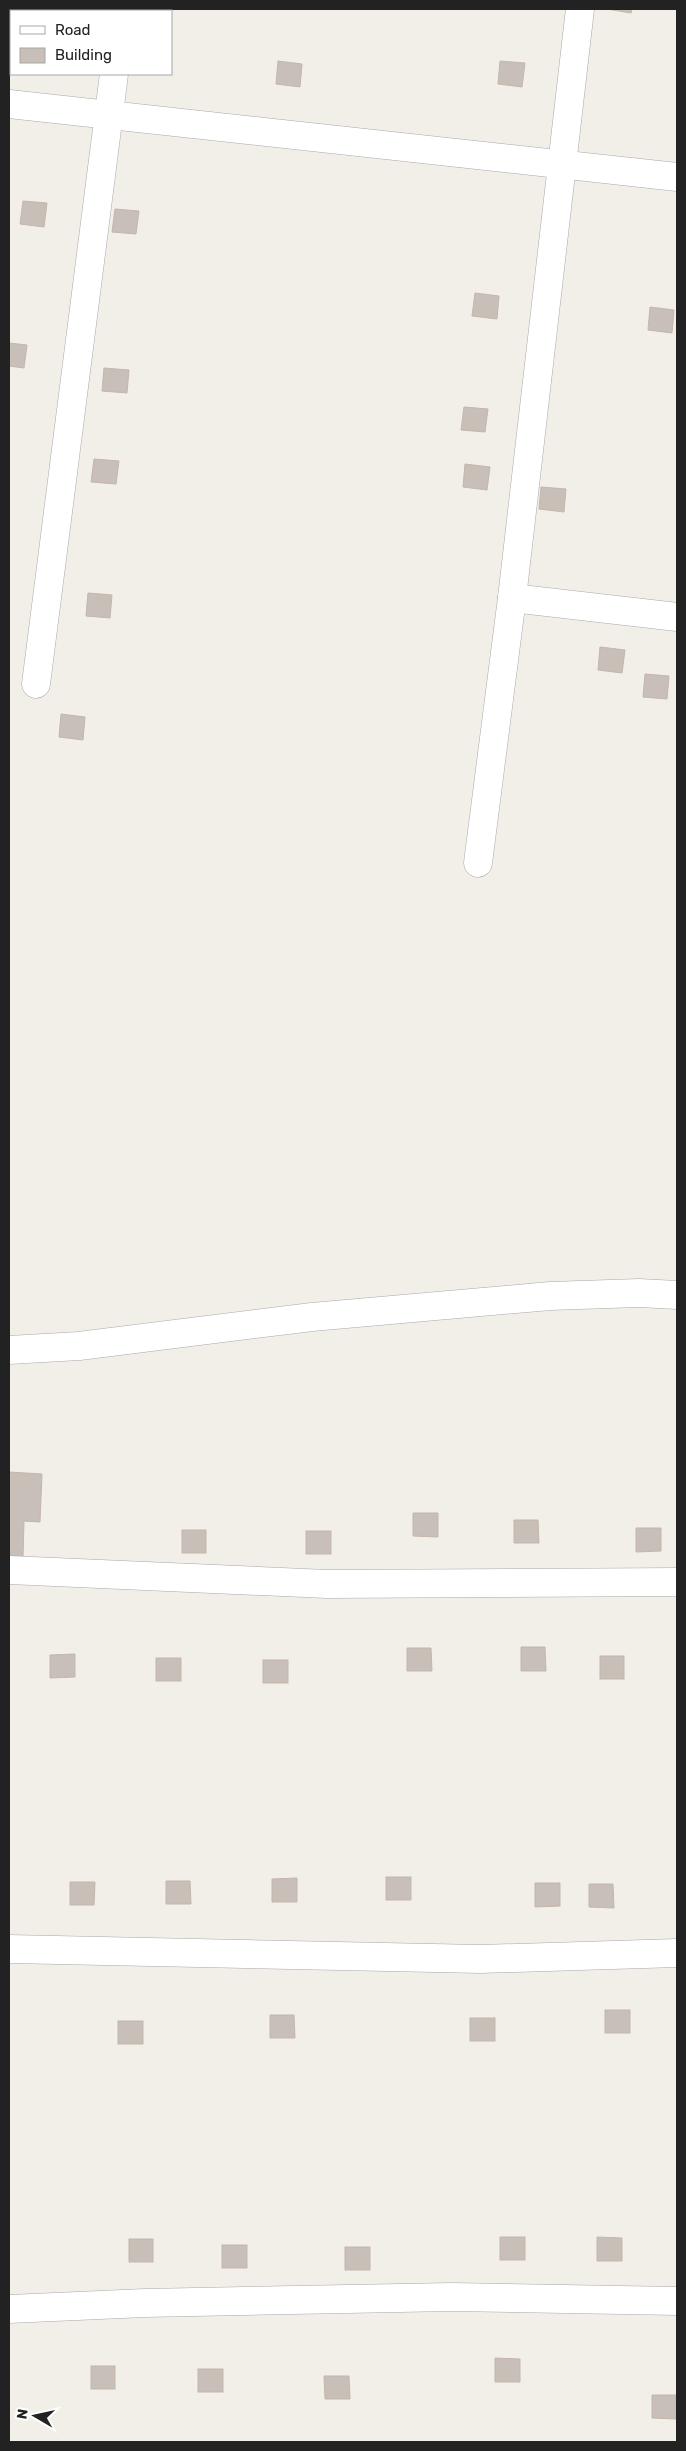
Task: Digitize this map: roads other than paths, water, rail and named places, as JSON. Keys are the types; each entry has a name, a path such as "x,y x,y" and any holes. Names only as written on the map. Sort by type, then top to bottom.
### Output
{"street":[{"path":"478,863 512,598 580,9"},
{"path":"36,684 114,75"},
{"path":"9,104 677,177"},
{"path":"512,598 677,617"},
{"path":"9,1350 79,1346 312,1317 550,1296 639,1293 677,1295"},
{"path":"9,1570 327,1584 677,1582"},
{"path":"9,1949 481,1960 677,1953"},
{"path":"9,2309 145,2303 452,2297 677,2301"}]}
